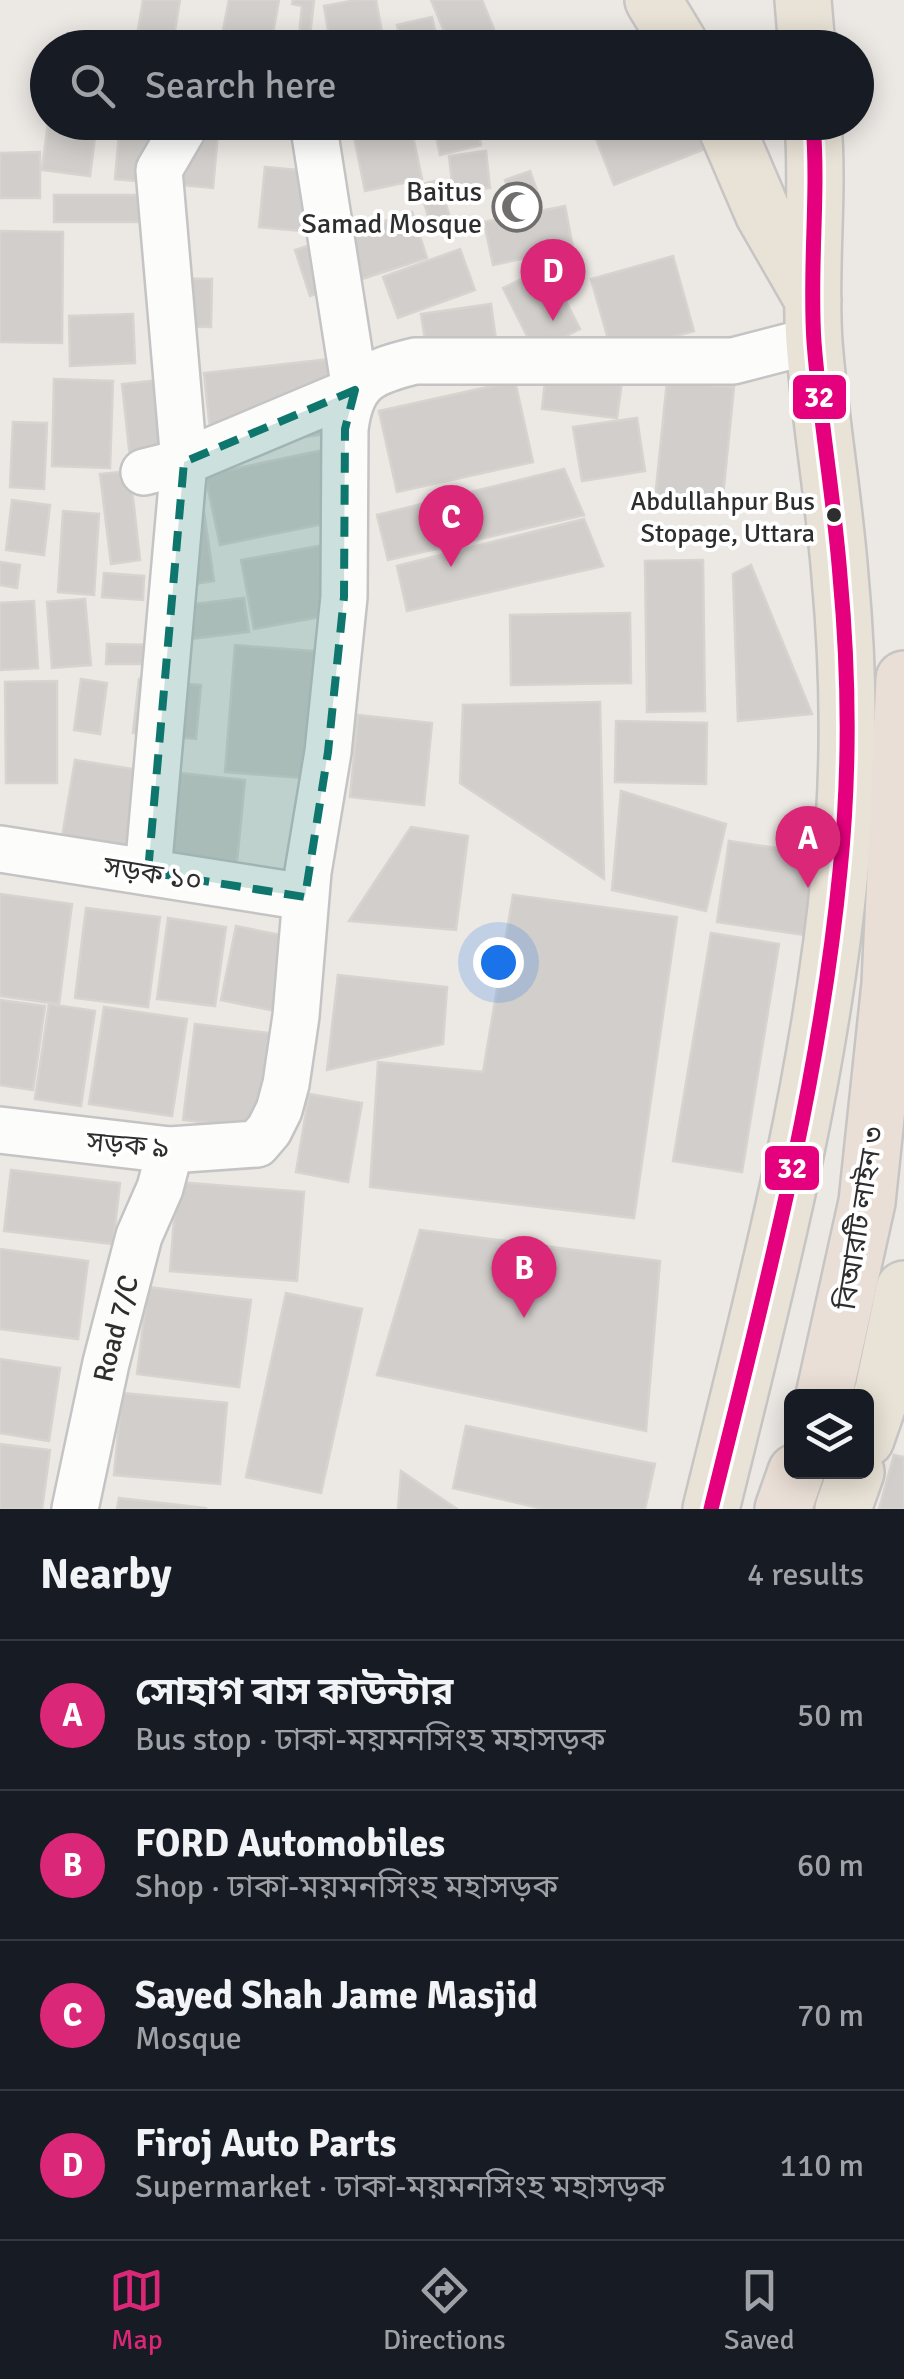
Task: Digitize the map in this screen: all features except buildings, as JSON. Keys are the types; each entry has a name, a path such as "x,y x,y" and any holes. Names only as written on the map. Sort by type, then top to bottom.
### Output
{"highway":[{"path":"653,0 671,30"},
{"path":"803,0 806,30"},
{"path":"732,140 814,321"},
{"path":"711,1509 792,1181 823,1005 840,869 848,736 842,618 814,321 814,140"},
{"name":"বিআরটি লাইন ৩","path":"826,1389 867,1202 890,984 904,679"},
{"path":"884,1407 904,1289"},
{"path":"782,1509 793,1479"},
{"path":"843,1509 854,1479"}],"street":[{"path":"148,872 164,467 160,170 177,140"},
{"path":"305,897 328,752 344,596 345,429 355,390 316,140"},
{"path":"164,467 355,390 378,370 415,361 733,361 814,321"},
{"name":"সড়ক ১০","path":"0,849 305,897"},
{"name":"সড়ক ৯","path":"0,1130 170,1150 257,1144 279,1110 286,1084 296,1016 305,897"},
{"name":"Road 7/C","path":"75,1509 138,1236 160,1188 170,1150"}],"highlighted area":[{"path":"355,390 345,429 344,597 328,752 305,897 148,872 184,462"}],"transit line":[{"name":"32","path":"711,1509 804,1113 831,952 843,834 847,760 845,649 814,342 814,140"}],"place":[{"name":"Baitus Samad Mosque","path":"517,207"},
{"name":"Firoj Auto Parts","path":"553,321"},
{"name":"Abdullahpur Bus Stopage, Uttara","path":"834,515"},
{"name":"Sayed Shah Jame Masjid","path":"451,567"},
{"name":"সোহাগ বাস কাউন্টার","path":"808,888"},
{"name":"FORD Automobiles","path":"524,1318"}]}
